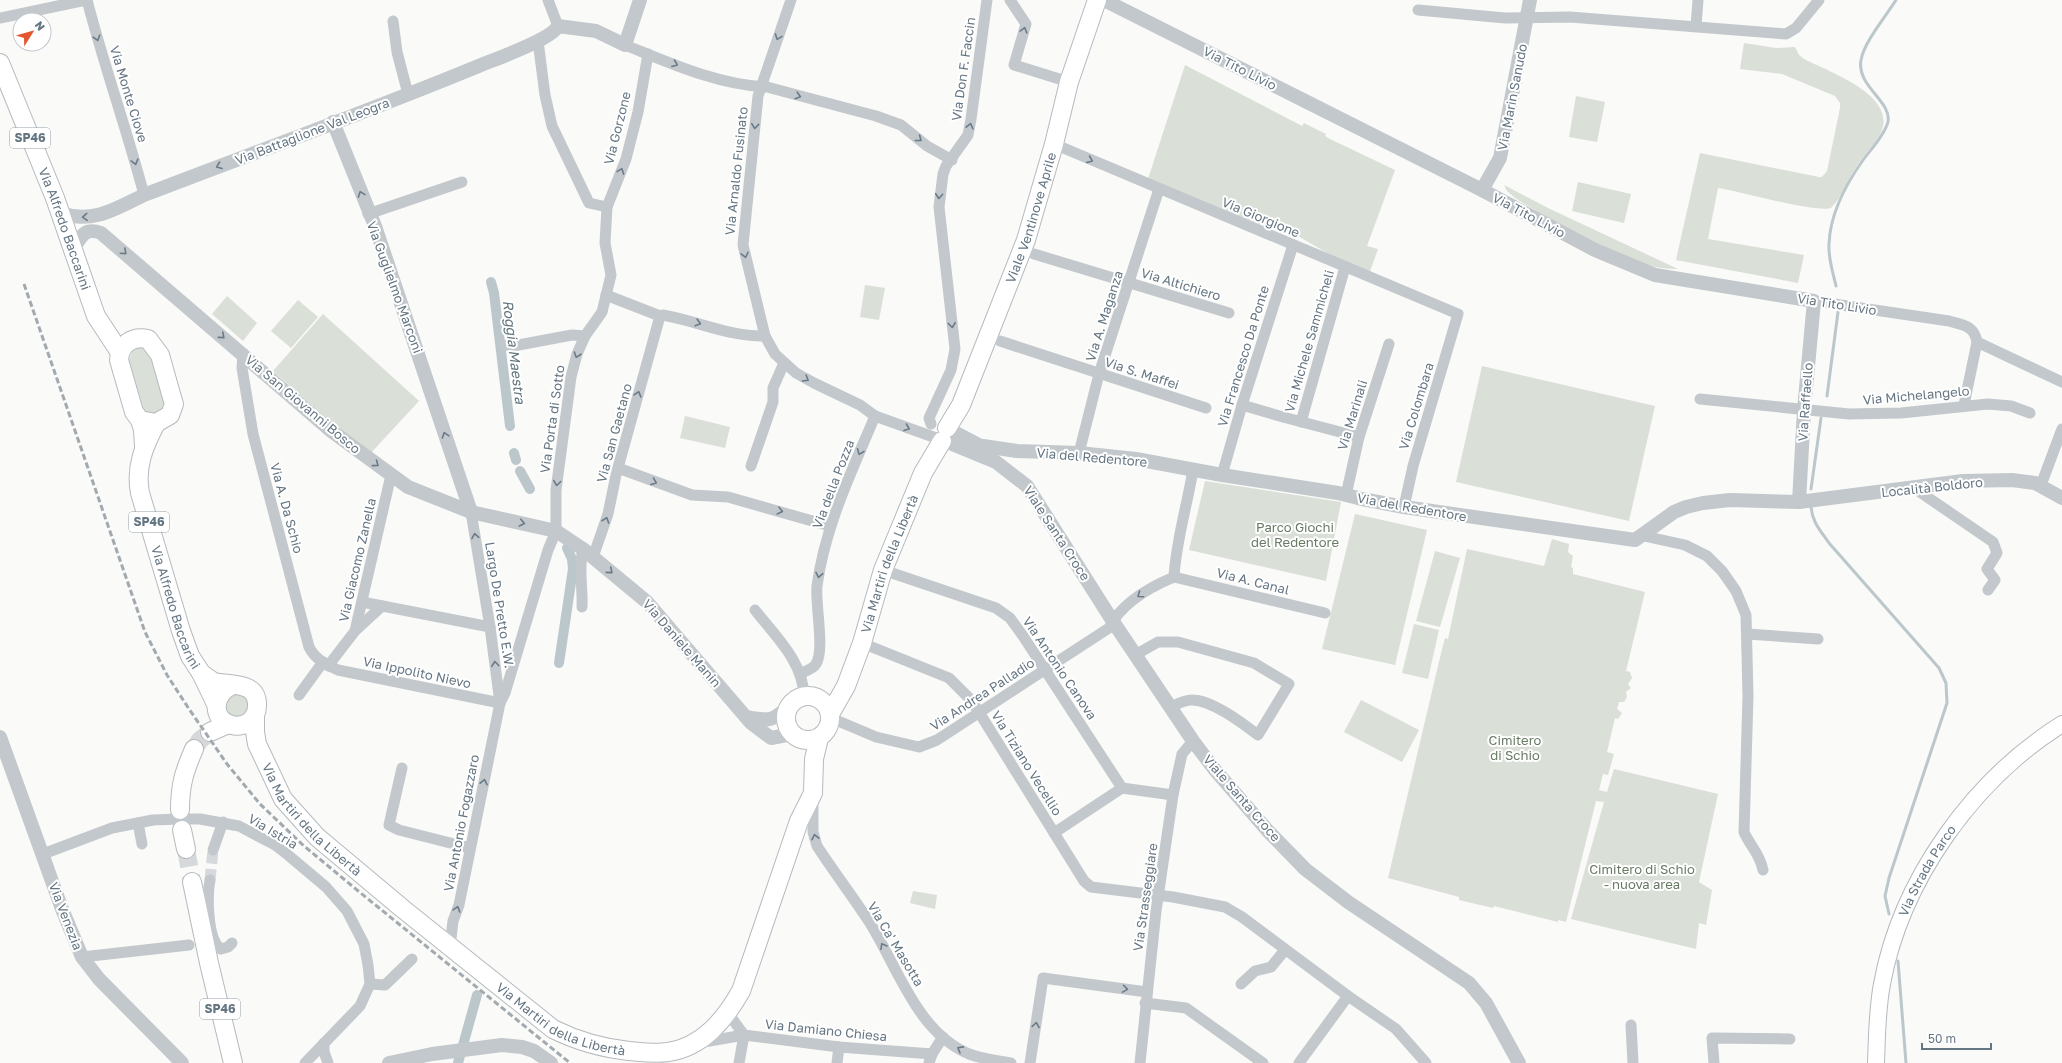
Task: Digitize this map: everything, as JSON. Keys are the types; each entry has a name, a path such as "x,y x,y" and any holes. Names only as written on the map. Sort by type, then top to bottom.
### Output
{"main road":[{"name":"Viale Ventinove Aprile","path":"942,434 961,405 1026,240 1054,144 1064,81 1096,0"},
{"name":"Via Alfredo Baccarini","path":"0,63 60,213 92,304 103,328 126,346 141,338 148,339 154,344 160,355 174,404 170,415 143,418 144,446 138,468 140,493 181,631 190,656 225,717"},
{"path":"126,346 119,360 143,418"},
{"name":"Via Martiri della Libertà","path":"813,785 794,736 788,728 786,716 815,707 844,689 862,643 883,570 923,473 942,434"},
{"name":"Via Alfredo Baccarini","path":"201,673 213,681 246,686 255,695 257,708 255,715"},
{"path":"233,684 221,691 225,717 251,720 255,715"},
{"name":"Via Martiri della Libertà","path":"255,715 254,732 257,744 283,799 317,837 450,947 553,1029 572,1039 622,1050 654,1053 668,1052 690,1045 716,1027 728,1013 741,991 799,821 813,785 814,759 819,738 826,733 815,707"},
{"name":"Via Martiri della Libertà","path":"225,717 257,744"},
{"name":"Via Strada Parco","path":"1876,1063 1879,1008 1888,958 1904,912 1934,855 1966,809 1998,774 2034,744 2062,724"},
{"path":"794,736 804,740 819,738"},
{"path":"180,810 180,790 183,773 194,749"},
{"path":"182,830 186,849"},
{"name":"SP46","path":"201,881 209,963 233,1060"}],"street":[{"path":"0,18 87,0"},
{"name":"Via Monte Ciove","path":"87,0 94,29 130,142 144,195"},
{"path":"548,0 558,26 596,31 648,54 700,73 749,87 760,87 876,116 901,125 927,146 952,160"},
{"path":"625,44 640,0"},
{"name":"Via Arnaldo Fusinato","path":"790,0 758,96 743,245 765,336 775,354 784,363 814,383 860,405 875,416 942,434"},
{"name":"Via Don F. Faccin","path":"942,434 929,418 951,370 955,349 939,207 943,174 946,166 952,160 968,135 987,0"},
{"path":"1010,0 1026,24 1014,65 1064,81"},
{"name":"Via Tito Livio","path":"1104,0 1482,190 1595,250 1655,275 1814,302 1949,321 1971,327 1975,333 1977,342"},
{"name":"Via Marin Sanudo","path":"1482,190 1500,158 1530,0"},
{"path":"1696,26 1698,0"},
{"path":"1418,10 1527,19 1570,17 1786,34 1796,28 1819,0"},
{"path":"393,21 397,52 408,94"},
{"name":"Via Battaglione Val Leogra","path":"60,213 74,218 88,218 111,212 144,195 408,94 538,40 556,31 558,26"},
{"path":"538,40 545,95 552,126 589,203 607,207"},
{"name":"Via Gorzone","path":"606,295 611,275 605,243 607,207 626,159 638,112 648,54"},
{"name":"Via Guglielmo Marconi","path":"333,122 368,214 375,226 418,350 471,512"},
{"name":"Via Giorgione","path":"1054,144 1458,314"},
{"path":"368,214 462,182"},
{"name":"Via A. Maganza","path":"1079,453 1099,374 1158,189"},
{"path":"73,249 85,233 92,230 101,233 111,212"},
{"name":"Via San Giovanni Bosco","path":"101,233 330,430 408,487 471,512 556,531"},
{"name":"Via Francesco Da Ponte","path":"1222,475 1242,405 1293,245"},
{"name":"Via Altichiero","path":"1034,254 1229,313"},
{"name":"Via Michele Sammicheli","path":"1301,422 1345,266"},
{"path":"606,295 660,316 682,318 728,333 765,336"},
{"name":"Via Porta di Sotto","path":"556,531 556,490 571,377 577,354 585,336 602,312 606,295"},
{"name":"Via Raffaello","path":"1803,501 1804,410 1814,302"},
{"name":"Via Colombara","path":"1404,507 1413,466 1458,314"},
{"name":"Via San Gaetano","path":"582,606 583,585 580,582 580,561 588,553 608,514 618,468 660,316"},
{"path":"504,345 513,346 572,335 585,336"},
{"name":"Via S. Maffei","path":"1000,341 1206,408"},
{"path":"1964,405 1977,342 2062,382"},
{"name":"Via Marinali","path":"1346,495 1359,437 1389,344"},
{"name":"Via A. Da Schio","path":"242,353 242,368 253,434 309,647 312,653 325,664"},
{"path":"751,466 772,402 773,388 784,363"},
{"name":"Via Michelangelo","path":"1700,399 1849,414 1893,413 1964,405 1988,404 2012,406 2030,413"},
{"path":"1242,405 1359,437"},
{"name":"Via della Pozza","path":"801,673 815,666 819,656 817,588 830,526 875,416"},
{"path":"2041,485 2062,429"},
{"name":"Viale Santa Croce","path":"942,434 983,446 1027,486 1039,502 1112,620 1193,741 1215,770 1267,830 1305,870 1371,918 1469,983 1486,1003 1519,1063"},
{"name":"Viale Santa Croce","path":"942,434 999,461"},
{"name":"Via del Redentore","path":"983,446 1017,451 1079,453 1136,458 1193,470 1346,495 1404,507 1636,540 1644,536"},
{"path":"999,461 1017,451"},
{"name":"Via Guglielmo Marconi","path":"441,501 452,498 458,491 458,483 451,453"},
{"path":"618,468 692,494 728,497 830,526"},
{"path":"1174,577 1175,557 1193,470"},
{"name":"Via Giacomo Zanella","path":"325,664 355,631 391,475"},
{"name":"Località Boldoro","path":"1803,501 1963,481 2012,480 2041,485 2062,498"},
{"path":"1914,488 1994,542 1997,553 1987,569 1995,580 1988,590"},
{"path":"1644,536 1674,512 1703,503 1730,500 1803,501"},
{"name":"Largo De Pretto E.W.","path":"471,512 490,627 500,703"},
{"path":"500,703 505,694 548,550 556,531"},
{"name":"Via Daniele Manin","path":"556,531 588,553 647,602 746,717 767,736"},
{"path":"1644,536 1685,545 1707,556 1722,571 1736,591 1746,615 1748,696 1744,832 1748,842 1761,860 1763,870"},
{"name":"Via Antonio Canova","path":"883,570 996,608 1010,618 1046,669 1122,788"},
{"name":"Via A. Canal","path":"1174,577 1325,613"},
{"name":"Via Andrea Palladio","path":"815,707 876,737 918,747 937,740 1109,628 1112,620 1138,596 1174,577"},
{"path":"362,602 490,627"},
{"path":"355,631 382,606"},
{"path":"755,610 790,654 801,673 815,707 780,714 768,721 764,728 767,736 777,738 794,736"},
{"path":"1746,634 1818,639"},
{"path":"1135,654 1158,642 1178,642 1254,663 1289,684 1258,735 1234,717 1207,704 1192,700 1170,706"},
{"name":"Via Tiziano Vecellio","path":"862,643 949,678 972,701 1084,881 1091,887 1158,895 1225,907 1242,917 1348,996 1396,1029 1426,1063"},
{"path":"299,695 325,664"},
{"name":"Via Ippolito Nievo","path":"325,664 345,671 500,703"},
{"name":"Via Antonio Fogazzaro","path":"450,947 453,921 459,905 500,703"},
{"path":"746,717 768,721"},
{"name":"Via Venezia","path":"0,737 82,957 99,979 182,1063"},
{"name":"Via Strasseggiare","path":"1140,1063 1158,895 1173,795 1182,754 1193,741"},
{"path":"402,768 389,825 399,830 470,848"},
{"name":"Via Ca' Masotta","path":"813,785 813,824 817,846 870,924 921,1012 943,1037 969,1054 1011,1063"},
{"path":"1054,833 1122,788 1173,795"},
{"name":"Via Istria","path":"43,854 112,828 138,823 179,819 222,822 239,826 275,845 312,874 339,901 354,922 364,944 370,984"},
{"path":"213,850 222,822"},
{"path":"138,823 142,844"},
{"path":"201,881 208,904 216,943 221,949 232,943"},
{"path":"82,957 190,945"},
{"path":"1240,984 1255,971 1271,967 1285,950"},
{"path":"305,1063 353,1016 360,1006 370,984 385,986 412,960"},
{"path":"1030,1063 1044,978 1146,998 1186,1008 1263,1063"},
{"path":"1299,1063 1348,996"},
{"path":"728,1013 744,1035 739,1063"},
{"path":"1631,1025 1633,1063"},
{"name":"Via Damiano Chiesa","path":"690,1045 744,1035 931,1058"},
{"path":"931,1058 943,1037"},
{"path":"1714,1063 1712,1038 1790,1039"},
{"path":"324,1043 324,1052 328,1063"},
{"path":"389,1063 431,1059 462,1050 502,1045 522,1047 534,1051 551,1063"},
{"path":"837,1063 839,1047"}],"green space":[{"path":"1744,43 1776,48 1795,47 1799,55 1804,59 1858,86 1870,96 1879,107 1884,119 1879,136 1854,169 1839,198 1831,208 1823,209 1794,205 1718,188 1708,239 1804,255 1798,283 1676,260 1700,153 1819,177 1822,177 1827,171 1840,103 1835,96 1782,74 1740,69"},
{"path":"1185,65 1302,126 1304,123 1326,134 1325,136 1330,139 1395,170 1367,246 1378,249 1368,277 1298,236 1285,234 1147,182"},
{"path":"1576,96 1605,102 1597,142 1569,137"},
{"path":"1578,182 1631,194 1624,223 1572,211"},
{"path":"1504,185 1550,209 1678,269 1659,268 1638,262 1594,244 1515,198 1507,191"},
{"path":"865,285 885,288 879,320 860,317"},
{"path":"227,296 257,323 243,341 212,314"},
{"path":"298,300 318,317 291,348 271,331"},
{"path":"323,314 419,401 369,455 273,371"},
{"path":"142,346 150,350 167,402 165,412 148,416 144,411 129,360 133,349"},
{"path":"1482,366 1655,406 1629,521 1456,482"},
{"path":"685,416 730,427 725,448 680,438"},
{"name":"Parco Giochi del Redentore","path":"1205,481 1341,502 1326,581 1189,550"},
{"path":"1355,514 1427,530 1395,665 1322,649"},
{"name":"Cimitero di Schio","path":"1552,539 1569,544 1568,552 1573,556 1571,567 1573,568 1573,574 1645,592 1626,671 1630,672 1632,678 1628,684 1631,688 1626,692 1627,697 1624,702 1619,702 1617,709 1622,713 1618,719 1615,718 1607,752 1614,754 1608,775 1603,774 1599,790 1607,792 1614,769 1718,794 1699,882 1712,890 1706,925 1699,923 1696,949 1571,919 1604,802 1596,801 1566,922 1558,920 1558,922 1494,906 1493,908 1459,900 1459,897 1388,878 1442,649 1445,638 1448,639 1467,549 1544,566"},
{"path":"1435,551 1460,558 1440,627 1416,621"},
{"path":"1414,624 1439,630 1428,679 1402,673"},
{"path":"233,693 245,696 248,704 246,713 239,717 227,715 224,700"},
{"path":"1361,700 1419,730 1402,762 1344,732"},
{"path":"913,891 937,895 935,909 910,903"}],"waterway":[{"path":"1836,286 1829,255 1832,222 1845,189 1863,160 1880,137 1888,122 1888,114 1885,107 1868,86 1864,78 1861,69 1861,60 1866,45 1896,0"},
{"name":"Roggia Maestra","path":"491,282 494,293 510,426"},
{"path":"1827,396 1838,312"},
{"path":"1811,489 1821,418"},
{"name":"Roggia Maestra","path":"514,453 516,460"},
{"name":"Roggia Maestra","path":"520,471 530,489"},
{"path":"1811,506 1813,517 1829,543 1939,668 1946,683 1947,703 1889,878 1885,896 1889,914"},
{"name":"Roggia Maestra","path":"559,663 573,569 572,559 567,548"},
{"path":"1898,961 1906,1063"},
{"name":"Roggia Maestra","path":"458,1063 477,995"}],"tunnel":[{"path":"194,749 200,740 210,732"},
{"path":"186,849 192,882"},
{"path":"210,880 213,850"}],"railway":[{"path":"24,284 145,632 167,675 227,764 260,804 304,846 570,1063"}],"park label":[{"name":"Cimitero di Schio - nuova area","path":"1642,876"}]}
